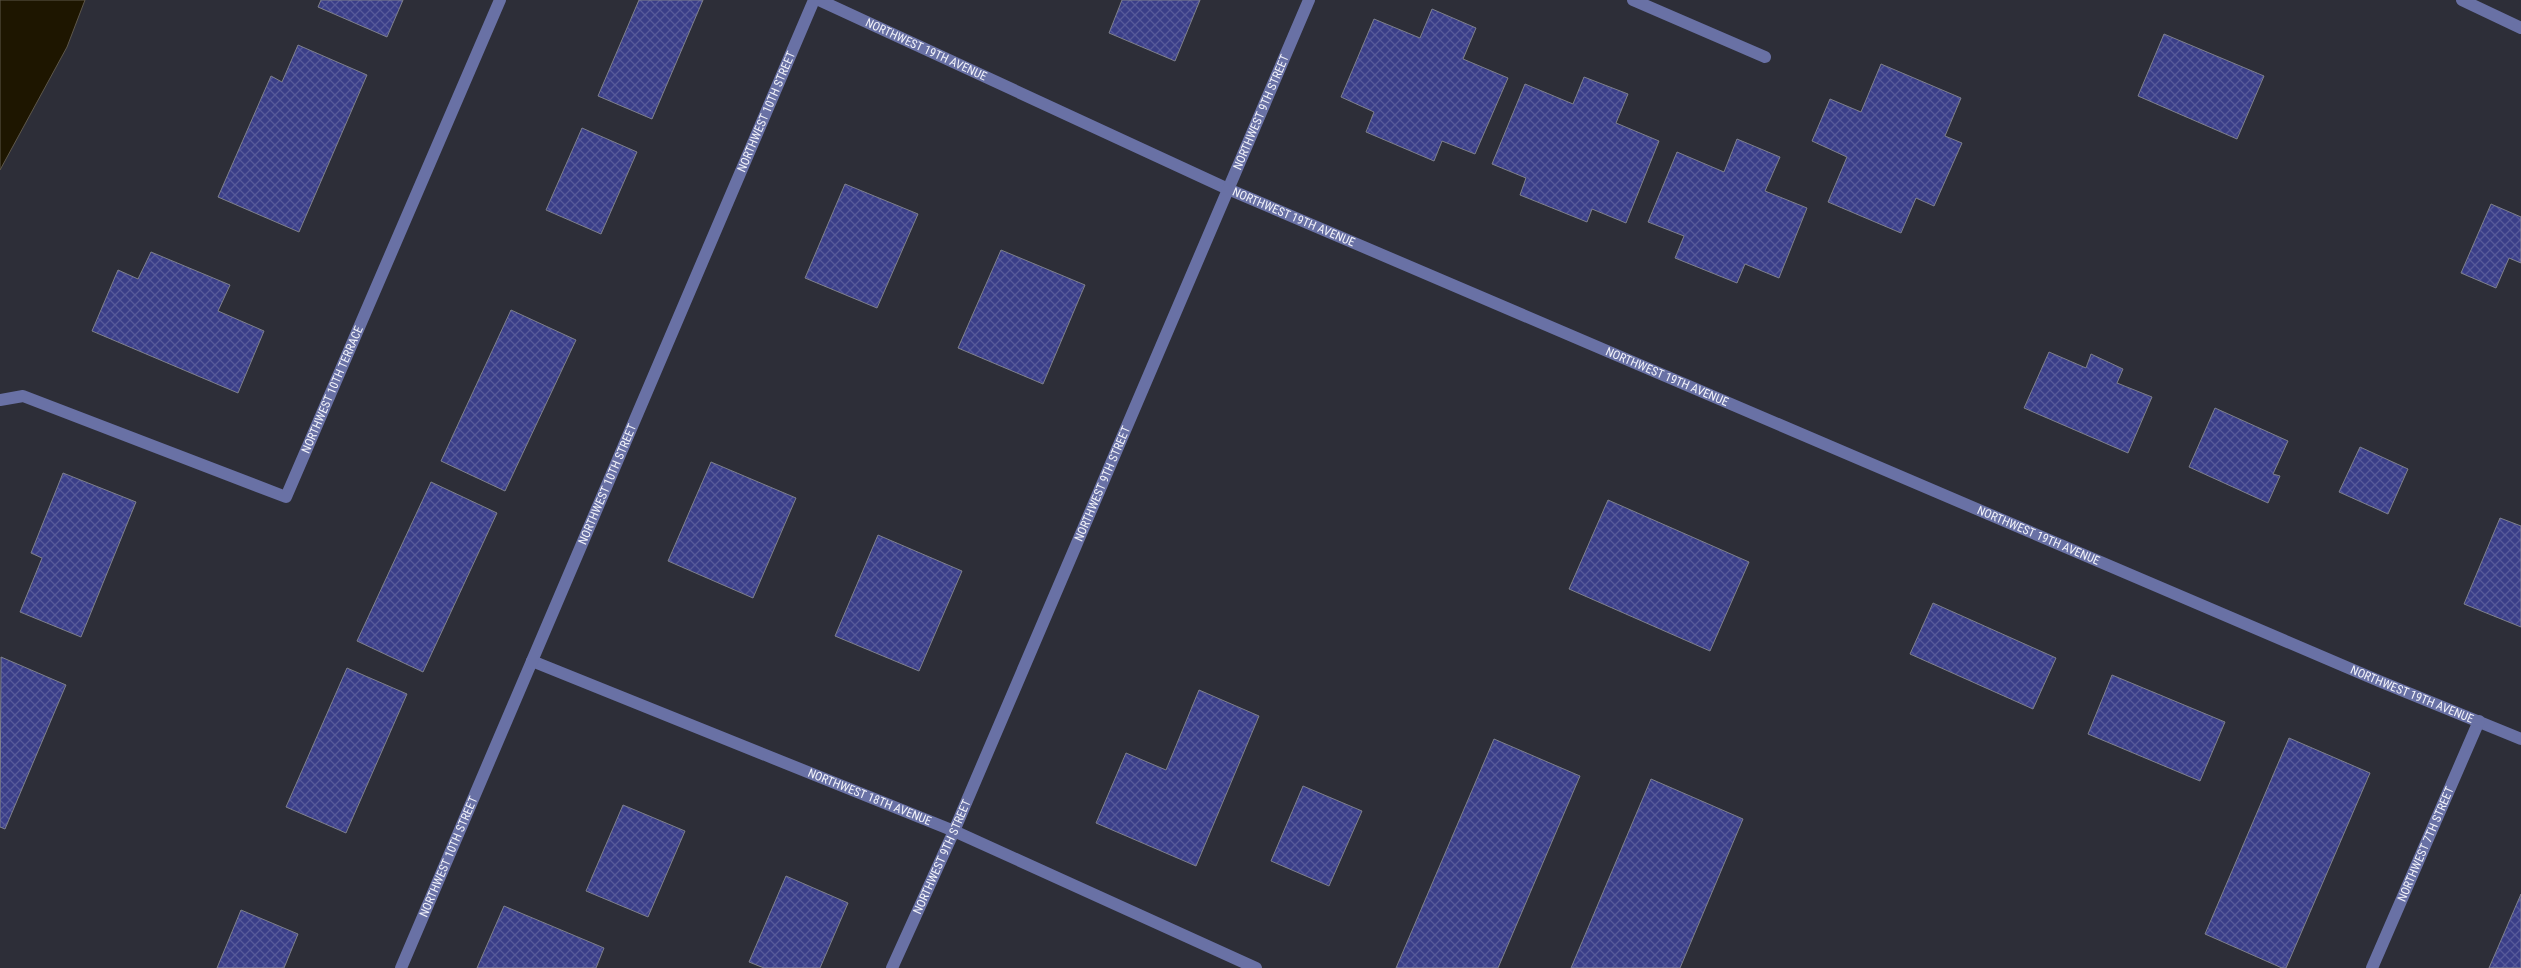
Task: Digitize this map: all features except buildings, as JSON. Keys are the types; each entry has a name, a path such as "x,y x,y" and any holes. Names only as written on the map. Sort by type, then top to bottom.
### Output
{"street":[{"name":"NORTHWEST 10TH TERRACE","path":"0,400 23,396 286,497 500,0"},
{"name":"NORTHWEST 10TH STREET","path":"401,968 814,0"},
{"name":"NORTHWEST 19TH AVENUE","path":"819,0 1228,189 2379,681 2521,739"},
{"name":"NORTHWEST 9TH STREET","path":"892,968 954,831 1309,0"},
{"path":"1633,0 1765,57"},
{"path":"2462,0 2521,28"},
{"name":"NORTHWEST 18TH AVENUE","path":"532,661 954,831 1256,968"},
{"name":"NORTHWEST 7TH STREET","path":"2372,968 2479,721"}],"shaded area":[{"path":"0,0 85,0 67,47 0,170"}]}
